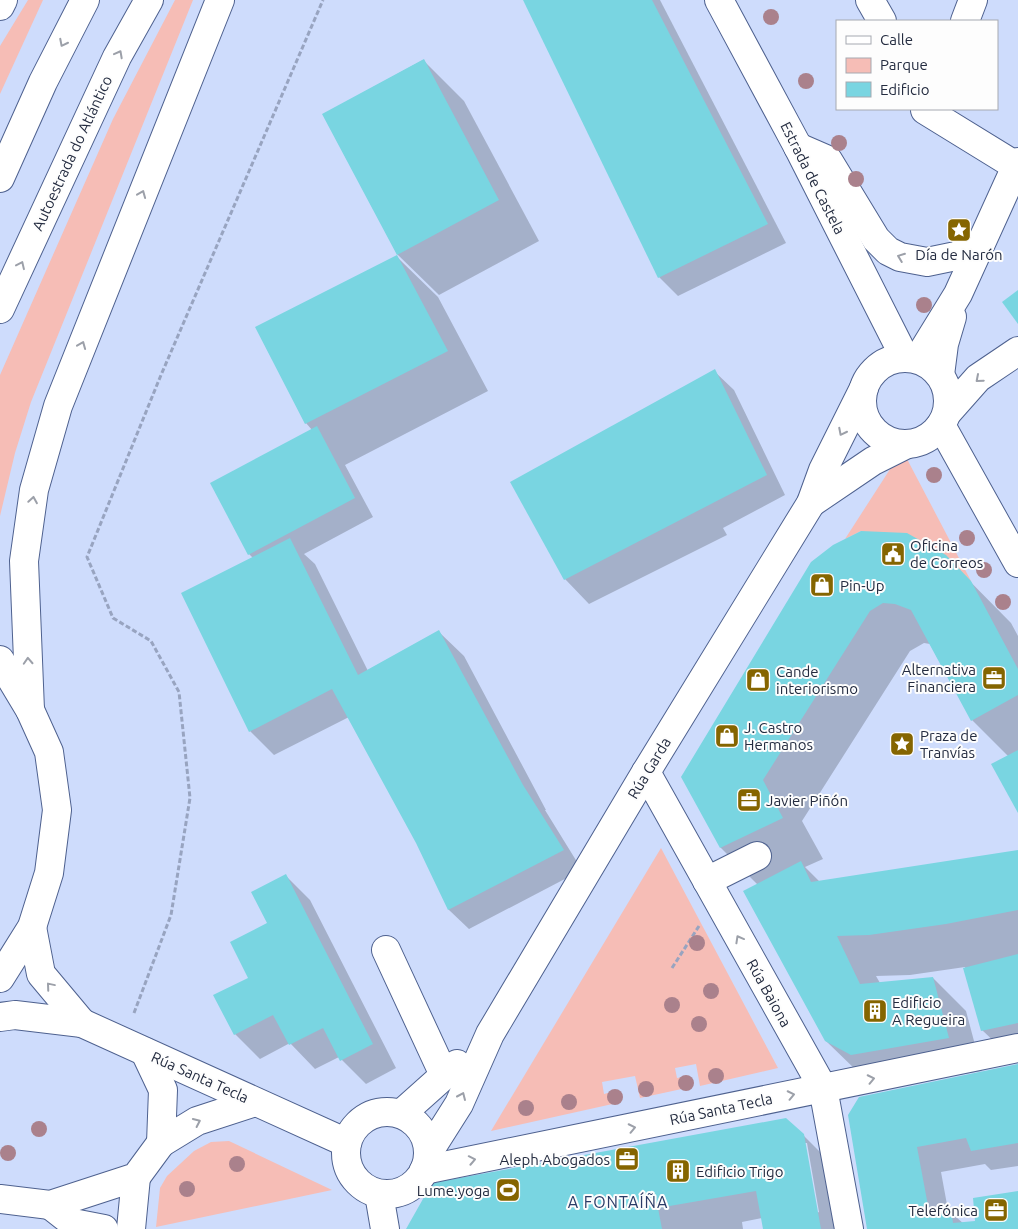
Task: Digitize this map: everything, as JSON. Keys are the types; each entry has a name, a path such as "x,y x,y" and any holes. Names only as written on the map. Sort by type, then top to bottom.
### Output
{"main road":[{"path":"0,6 3,0"},
{"path":"0,178 43,82 85,0"},
{"name":"Autoestrada do Atlántico","path":"0,309 117,57 149,0"},
{"path":"30,710 24,561 34,490 58,406 220,0"},
{"name":"Estrada de Castela","path":"719,0 911,358"},
{"path":"870,0 881,20"},
{"path":"965,20 973,0"},
{"path":"933,110 967,137 1017,164 958,294 944,344 940,375"},
{"path":"959,110 967,137"},
{"path":"798,147 828,160 876,238 888,251 907,259 927,262 956,256 980,244"},
{"path":"911,358 958,294"},
{"path":"1018,351 978,378 944,419 932,435 920,441 907,444 894,442 882,436 872,428 865,416 862,402 864,388 870,376 880,366 892,360 911,358 931,366 940,375 946,387 949,400 944,419 1018,563"},
{"name":"Rúa Garda","path":"426,1161 458,1104 490,1034 646,772 811,503 823,470 864,388"},
{"name":"Rúa Garda","path":"811,503 873,461 907,444"},
{"path":"0,660 30,710 49,752 57,810 49,873 32,927 0,978"},
{"name":"Rúa Baiona","path":"646,772 823,1088 849,1229"},
{"path":"712,891 761,863"},
{"path":"32,927 40,974 82,1023"},
{"path":"386,950 444,1075"},
{"path":"0,1017 15,1015 82,1023"},
{"name":"Rúa Santa Tecla","path":"82,1023 347,1143"},
{"name":"Rúa Garda","path":"401,1114 490,1034"},
{"name":"Rúa Santa Tecla","path":"134,1047 163,1090 161,1143"},
{"name":"Rúa Santa Tecla","path":"426,1161 823,1088 1018,1048"},
{"name":"Rúa Santa Tecla","path":"163,1090 194,1086 255,1102"},
{"name":"Rúa Santa Tecla","path":"136,1176 161,1143 197,1121 255,1102"},
{"path":"388,1112 401,1114 412,1120 421,1129 427,1140 426,1161 417,1181 406,1190 393,1194 380,1194 367,1189 357,1181 350,1170 346,1157 347,1143 357,1126 374,1114 388,1112"},
{"path":"0,1199 50,1205 136,1176 131,1229"},
{"path":"380,1194 385,1229"},
{"path":"50,1205 73,1222 104,1229"}],"path":[{"path":"134,1047 171,915 190,798 179,692 151,640 113,618 87,557 165,366 322,0"},
{"path":"672,968 712,891"}],"green space":[{"path":"28,0 43,0 0,94 0,46"},
{"path":"175,0 193,0 31,402 15,453 0,516 0,375 113,119"},
{"path":"907,459 971,581 861,531 845,539 894,463"},
{"path":"661,848 778,1068 700,1086 696,1064 675,1068 677,1078 688,1076 691,1087 640,1098 635,1076 602,1082 604,1094 615,1091 617,1103 491,1131"},
{"path":"229,1141 332,1190 156,1227 160,1188 167,1176 194,1151 211,1142"}],"building":[{"path":"523,0 652,0 768,224 658,278"},
{"path":"424,59 499,200 397,255 322,114"},
{"path":"397,255 448,351 305,424 255,327"},
{"path":"1018,290 1018,324 1002,302"},
{"path":"715,369 767,475 564,580 510,482"},
{"path":"317,426 355,498 248,555 210,483"},
{"path":"861,531 907,533 946,555 971,581 1018,669 1018,695 971,721 911,610 895,604 883,603 870,611 763,780 783,818 720,848 681,777 811,562 833,545"},
{"path":"290,538 358,675 439,630 523,785 564,850 448,910 416,843 332,689 249,732 181,593"},
{"path":"1018,750 1018,813 991,764"},
{"path":"1018,850 1018,910 946,924 869,935 837,936 860,984 933,977 949,1038 851,1055 825,1041 743,891 801,861 811,882"},
{"path":"286,874 373,1044 340,1061 323,1028 289,1045 273,1015 234,1035 213,995 248,978 230,942 267,923 251,892"},
{"path":"1018,954 1018,1023 981,1031 963,968"},
{"path":"1018,1064 1018,1143 971,1151 966,1138 917,1147 929,1211 951,1209 953,1223 975,1221 973,1198 1018,1191 1018,1229 867,1229 848,1115 859,1097"},
{"path":"786,1118 804,1134 821,1229 763,1229 756,1191 658,1208 662,1229 406,1229 432,1183"}],"place":[{"name":"Día de Narón","path":"959,230"},
{"name":"Oficina de Correos","path":"893,554"},
{"name":"Pin-Up","path":"822,585"},
{"name":"Alternativa Financiera","path":"994,678"},
{"name":"Cande interiorismo","path":"758,680"},
{"name":"J. Castro Hermanos","path":"727,736"},
{"name":"Praza de Tranvías","path":"902,744"},
{"name":"Javier Piñón","path":"749,800"},
{"name":"Edificio A Regueira","path":"875,1011"},
{"name":"Aleph Abogados","path":"627,1159"},
{"name":"Edificio Trigo","path":"678,1171"},
{"name":"Lume.yoga","path":"508,1190"},
{"name":"Telefónica","path":"996,1210"}],"district":[{"name":"A FONTAÍÑA","path":"618,1202"}]}
